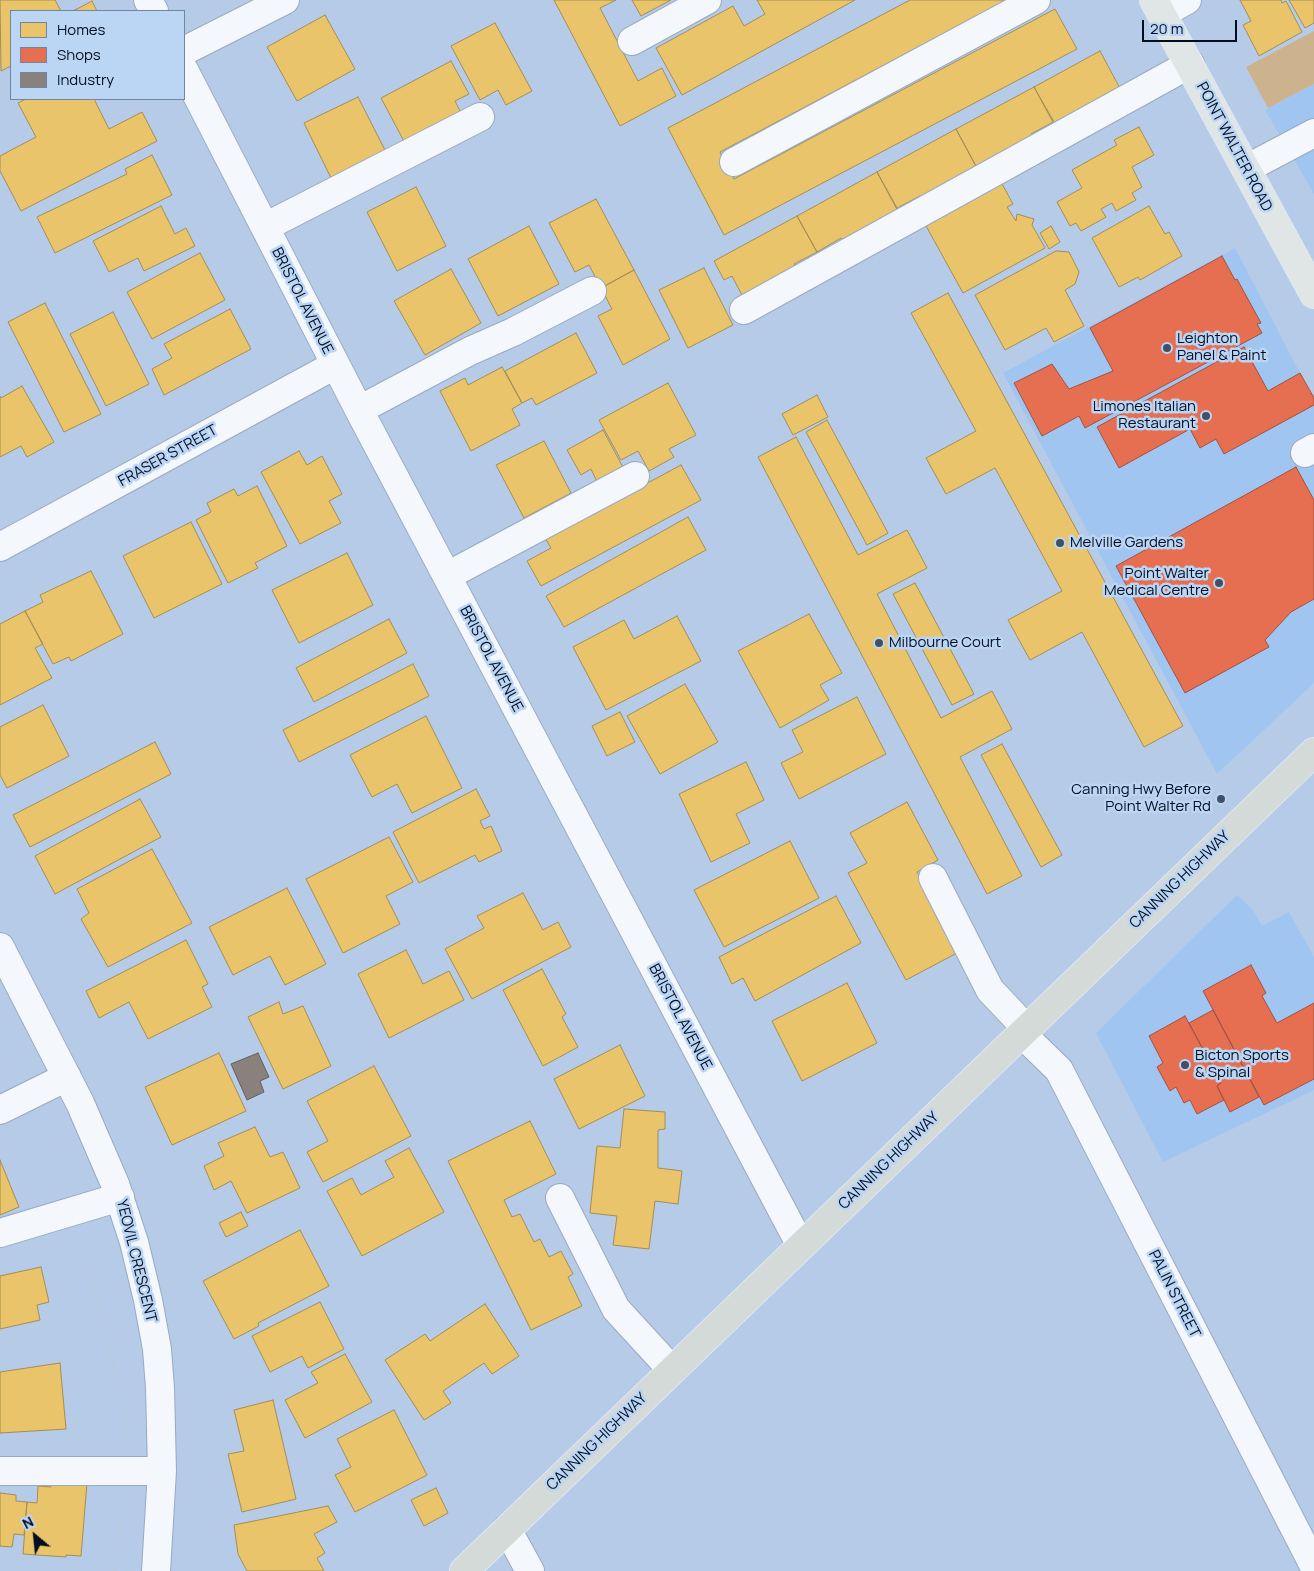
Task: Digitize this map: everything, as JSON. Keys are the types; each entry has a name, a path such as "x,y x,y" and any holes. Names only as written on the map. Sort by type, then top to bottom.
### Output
{"highway":[{"name":"CANNING HIGHWAY","path":"464,1571 1314,752"}],"main road":[{"name":"POINT WALTER ROAD","path":"1158,7 1246,169 1306,262 1314,294"}],"street":[{"path":"185,51 285,0"},
{"path":"632,41 707,0"},
{"path":"734,162 1036,0"},
{"path":"1158,7 1187,0"},
{"path":"744,310 1190,64"},
{"name":"BRISTOL AVENUE","path":"185,72 335,365 801,1246"},
{"path":"265,227 480,117"},
{"path":"1246,169 1314,133"},
{"path":"359,410 470,351 513,332 592,291"},
{"name":"FRASER STREET","path":"0,547 335,365"},
{"path":"447,576 635,476"},
{"name":"PALIN STREET","path":"933,878 990,990 1023,1031 1059,1070 1314,1566"},
{"name":"YEOVIL CRESCENT","path":"0,947 92,1129 120,1197 134,1242 157,1349 160,1388 162,1471 156,1571"},
{"path":"0,1110 67,1077"},
{"path":"0,1233 120,1197"},
{"path":"560,1198 616,1309 672,1370"},
{"path":"0,1471 162,1471"},
{"path":"507,1529 530,1571"}],"path":[{"path":"0,1051 68,1176 128,1421 118,1560 115,1571"}],"shaded area":[{"path":"1314,31 1314,84 1268,108 1246,67"},
{"path":"1314,84 1314,194 1265,110"},
{"path":"1235,248 1314,400 1314,683 1217,774 1003,373"},
{"path":"1237,895 1252,909 1262,926 1289,912 1314,957 1314,1090 1163,1162 1096,1033"}],"building: Homes":[{"path":"0,0 55,0 60,10 10,10 10,66 1,71"},
{"path":"554,0 616,0 600,8 638,81 662,68 676,96 620,126"},
{"path":"632,0 671,0 641,16"},
{"path":"757,0 855,0 682,95 656,48 733,6 744,26 765,14"},
{"path":"910,0 1007,0 720,152 734,179 1055,9 1077,49 724,235 668,128"},
{"path":"1240,0 1281,0 1282,3 1286,1 1302,32 1259,56 1243,25 1251,21"},
{"path":"1289,0 1314,0 1314,23 1305,28"},
{"path":"92,1 96,10 74,10"},
{"path":"325,15 355,69 297,101 267,47"},
{"path":"495,23 532,91 506,105 498,90 480,100 451,46"},
{"path":"1100,51 1123,94 1058,129 1034,87"},
{"path":"451,61 469,94 455,101 462,115 406,145 381,98"},
{"path":"1034,87 1053,122 1031,134 1034,140 978,170 956,129"},
{"path":"358,97 387,154 332,180 304,123"},
{"path":"24,100 94,100 109,129 142,112 157,141 21,211 0,171 0,156 36,137 18,103"},
{"path":"1139,127 1154,155 1132,167 1142,187 1132,193 1136,200 1116,211 1112,203 1101,209 1106,217 1081,231 1076,223 1070,226 1057,202 1082,188 1072,170 1117,145 1114,140"},
{"path":"956,129 978,170 922,201 920,196 897,208 877,172"},
{"path":"152,155 172,195 55,253 37,217 127,174 125,169"},
{"path":"877,172 899,213 843,243 841,238 817,252 797,216"},
{"path":"1001,182 1013,204 1007,207 1016,221 1017,214 1034,219 1032,225 1045,248 963,293 925,224"},
{"path":"416,187 446,246 397,271 367,212"},
{"path":"596,199 634,270 601,288 589,265 575,272 549,223"},
{"path":"161,206 175,234 186,228 195,246 144,271 138,258 109,272 93,241"},
{"path":"1149,206 1165,234 1169,232 1182,256 1140,280 1138,277 1119,287 1092,238"},
{"path":"797,216 817,252 794,264 799,272 745,301 732,276 724,280 714,261"},
{"path":"529,226 559,284 498,316 468,259"},
{"path":"1051,226 1060,242 1049,249 1040,233"},
{"path":"1056,251 1069,252 1079,272 1075,284 1065,290 1084,326 1054,342 1046,328 1005,350 975,295"},
{"path":"200,253 225,300 152,339 127,292"},
{"path":"704,268 733,325 688,348 659,290"},
{"path":"451,269 481,323 425,355 394,301"},
{"path":"634,270 670,339 623,365 598,316 612,309 601,288"},
{"name":"Melville Gardens","path":"948,293 1183,726 1144,747 1082,632 1030,660 1008,620 1062,591 995,468 946,494 926,458 976,431 911,313"},
{"path":"45,303 101,414 64,432 8,322"},
{"path":"230,309 251,349 164,395 152,369 172,358 164,344"},
{"path":"113,312 149,384 106,406 70,334"},
{"path":"576,333 597,373 536,405 532,398 522,403 505,371"},
{"path":"502,367 522,403 512,409 520,425 471,451 440,391 465,378 468,385"},
{"path":"668,383 696,435 669,449 674,457 649,471 638,451 621,460 599,420"},
{"path":"22,386 54,442 27,457 21,446 0,457 0,396 1,398"},
{"path":"817,395 828,417 793,435 782,414"},
{"path":"827,420 888,533 867,545 806,432"},
{"path":"603,430 625,471 599,486 591,469 581,475 567,450"},
{"name":"Milbourne Court","path":"796,437 858,555 907,530 927,568 877,594 941,718 992,691 1012,729 960,757 1022,876 987,894 758,457"},
{"path":"544,441 571,493 524,518 496,465"},
{"path":"299,451 307,465 322,456 342,494 329,501 341,523 300,544 261,472"},
{"path":"681,465 701,500 541,586 527,561 551,548 545,538"},
{"path":"257,486 287,546 255,563 258,568 228,583 196,520 211,512 207,503 234,489 238,496"},
{"path":"688,517 706,550 564,627 546,596"},
{"path":"191,522 222,584 154,618 123,556"},
{"path":"347,553 373,605 299,643 272,590"},
{"path":"91,571 123,634 71,661 69,657 53,664 25,611 43,602 40,595"},
{"path":"915,583 974,694 952,705 893,594"},
{"path":"25,611 43,644 35,648 52,678 0,705 0,624"},
{"path":"809,614 842,673 820,685 829,700 780,728 738,651"},
{"path":"677,616 701,661 606,710 573,647 624,620 634,639"},
{"path":"389,619 407,653 314,702 296,668"},
{"path":"413,664 429,696 299,762 283,730"},
{"path":"685,684 718,742 660,774 627,716"},
{"path":"857,697 886,754 799,799 781,763 803,752 792,730"},
{"path":"43,705 69,756 7,788 0,775 0,727"},
{"path":"620,712 635,742 607,756 592,726"},
{"path":"426,716 462,788 412,813 397,784 372,797 350,755"},
{"path":"155,742 171,774 30,847 13,815"},
{"path":"1002,744 1062,855 1041,867 981,755"},
{"path":"746,762 764,800 736,814 750,843 711,862 679,794"},
{"path":"476,789 490,816 480,821 484,829 491,826 502,851 479,862 475,855 419,883 393,832"},
{"path":"140,799 161,837 55,894 35,856"},
{"path":"907,802 938,860 917,872 939,912 935,914 957,953 906,980 848,873 867,863 850,833"},
{"path":"389,837 413,882 386,896 400,924 343,953 306,879"},
{"path":"790,841 819,898 724,947 694,890"},
{"path":"152,849 192,923 108,967 81,919 89,913 77,889"},
{"path":"287,888 326,964 285,985 270,956 233,975 209,927"},
{"path":"523,893 543,930 558,922 571,947 472,999 445,949 484,928 477,916"},
{"path":"836,896 861,943 755,1001 743,978 732,984 719,957"},
{"path":"186,940 208,984 202,987 212,1007 148,1039 129,1002 99,1018 86,991"},
{"path":"406,950 423,984 449,971 464,1000 389,1038 358,974"},
{"path":"542,969 566,1014 562,1017 578,1047 543,1066 503,990"},
{"path":"847,983 877,1043 802,1081 772,1021"},
{"path":"279,1002 283,1014 303,1006 331,1066 283,1089 248,1017"},
{"path":"620,1045 645,1096 579,1129 554,1079"},
{"path":"219,1053 246,1111 172,1145 145,1087"},
{"path":"374,1066 411,1136 323,1182 307,1152 328,1141 307,1101"},
{"path":"624,1109 665,1112 665,1129 658,1130 658,1168 682,1171 678,1204 655,1201 649,1249 613,1245 617,1216 590,1213 597,1146 620,1148"},
{"path":"530,1121 556,1174 504,1200 512,1217 520,1214 534,1242 540,1239 549,1257 561,1251 573,1274 568,1277 582,1306 531,1330 448,1161"},
{"path":"255,1127 270,1157 283,1152 300,1188 247,1213 231,1181 214,1190 204,1166 224,1156 218,1143"},
{"path":"409,1148 444,1212 362,1256 327,1191 352,1178 361,1195 394,1177 385,1161"},
{"path":"0,1160 19,1207 0,1215"},
{"path":"241,1212 248,1226 226,1237 219,1223"},
{"path":"300,1230 329,1286 258,1323 259,1326 234,1339 203,1281"},
{"path":"41,1267 49,1302 37,1305 40,1320 0,1329 0,1276"},
{"path":"320,1302 344,1349 308,1368 302,1356 270,1372 252,1336"},
{"path":"485,1304 519,1356 492,1374 484,1363 443,1391 451,1403 424,1420 385,1360 425,1334 430,1341"},
{"path":"345,1354 372,1402 305,1438 285,1400 318,1383 311,1372"},
{"path":"60,1363 66,1429 0,1433 0,1372"},
{"path":"273,1400 296,1499 242,1512 228,1454 244,1451 234,1410"},
{"path":"394,1410 427,1475 355,1512 335,1475 351,1467 337,1439"},
{"path":"52,1480 87,1483 81,1556 66,1555 66,1557 23,1554 27,1502 37,1503 38,1486 51,1487"},
{"path":"436,1488 448,1513 424,1526 411,1500"},
{"path":"0,1493 16,1495 16,1501 27,1502 24,1535 14,1534 12,1547 0,1546"},
{"path":"328,1506 337,1522 314,1534 325,1553 317,1558 324,1571 247,1571 238,1554 234,1525"}],"building: Shops":[{"name":"Leighton Panel & Paint","path":"1222,256 1261,323 1257,324 1262,333 1085,428 1079,416 1042,436 1014,383 1052,364 1069,389 1113,371 1090,328"},
{"name":"Limones Italian Restaurant","path":"1244,347 1268,391 1300,373 1314,398 1314,405 1224,454 1216,439 1200,448 1190,429 1119,468 1097,427"},
{"name":"Point Walter Medical Centre","path":"1296,467 1314,500 1314,599 1291,612 1265,640 1269,647 1185,693 1116,566"},
{"path":"1251,965 1266,993 1262,996 1277,1023 1314,1003 1314,1079 1264,1105 1203,991"},
{"path":"1213,1010 1259,1097 1230,1112 1217,1086 1221,1083 1189,1023"},
{"name":"Bicton Sports & Spinal","path":"1185,1016 1221,1083 1217,1086 1224,1100 1197,1114 1190,1100 1184,1103 1176,1087 1170,1091 1157,1067 1163,1063 1149,1036"}],"building: Industry":[{"path":"258,1053 269,1077 260,1081 264,1092 247,1100 231,1064"}],"place":[{"name":"Leighton Panel & Paint","path":"1167,348"},
{"name":"Limones Italian Restaurant","path":"1206,416"},
{"name":"Melville Gardens","path":"1060,543"},
{"name":"Point Walter Medical Centre","path":"1219,583"},
{"name":"Milbourne Court","path":"879,643"},
{"name":"Canning Hwy Before Point Walter Rd","path":"1221,799"},
{"name":"Bicton Sports & Spinal","path":"1185,1065"}]}
